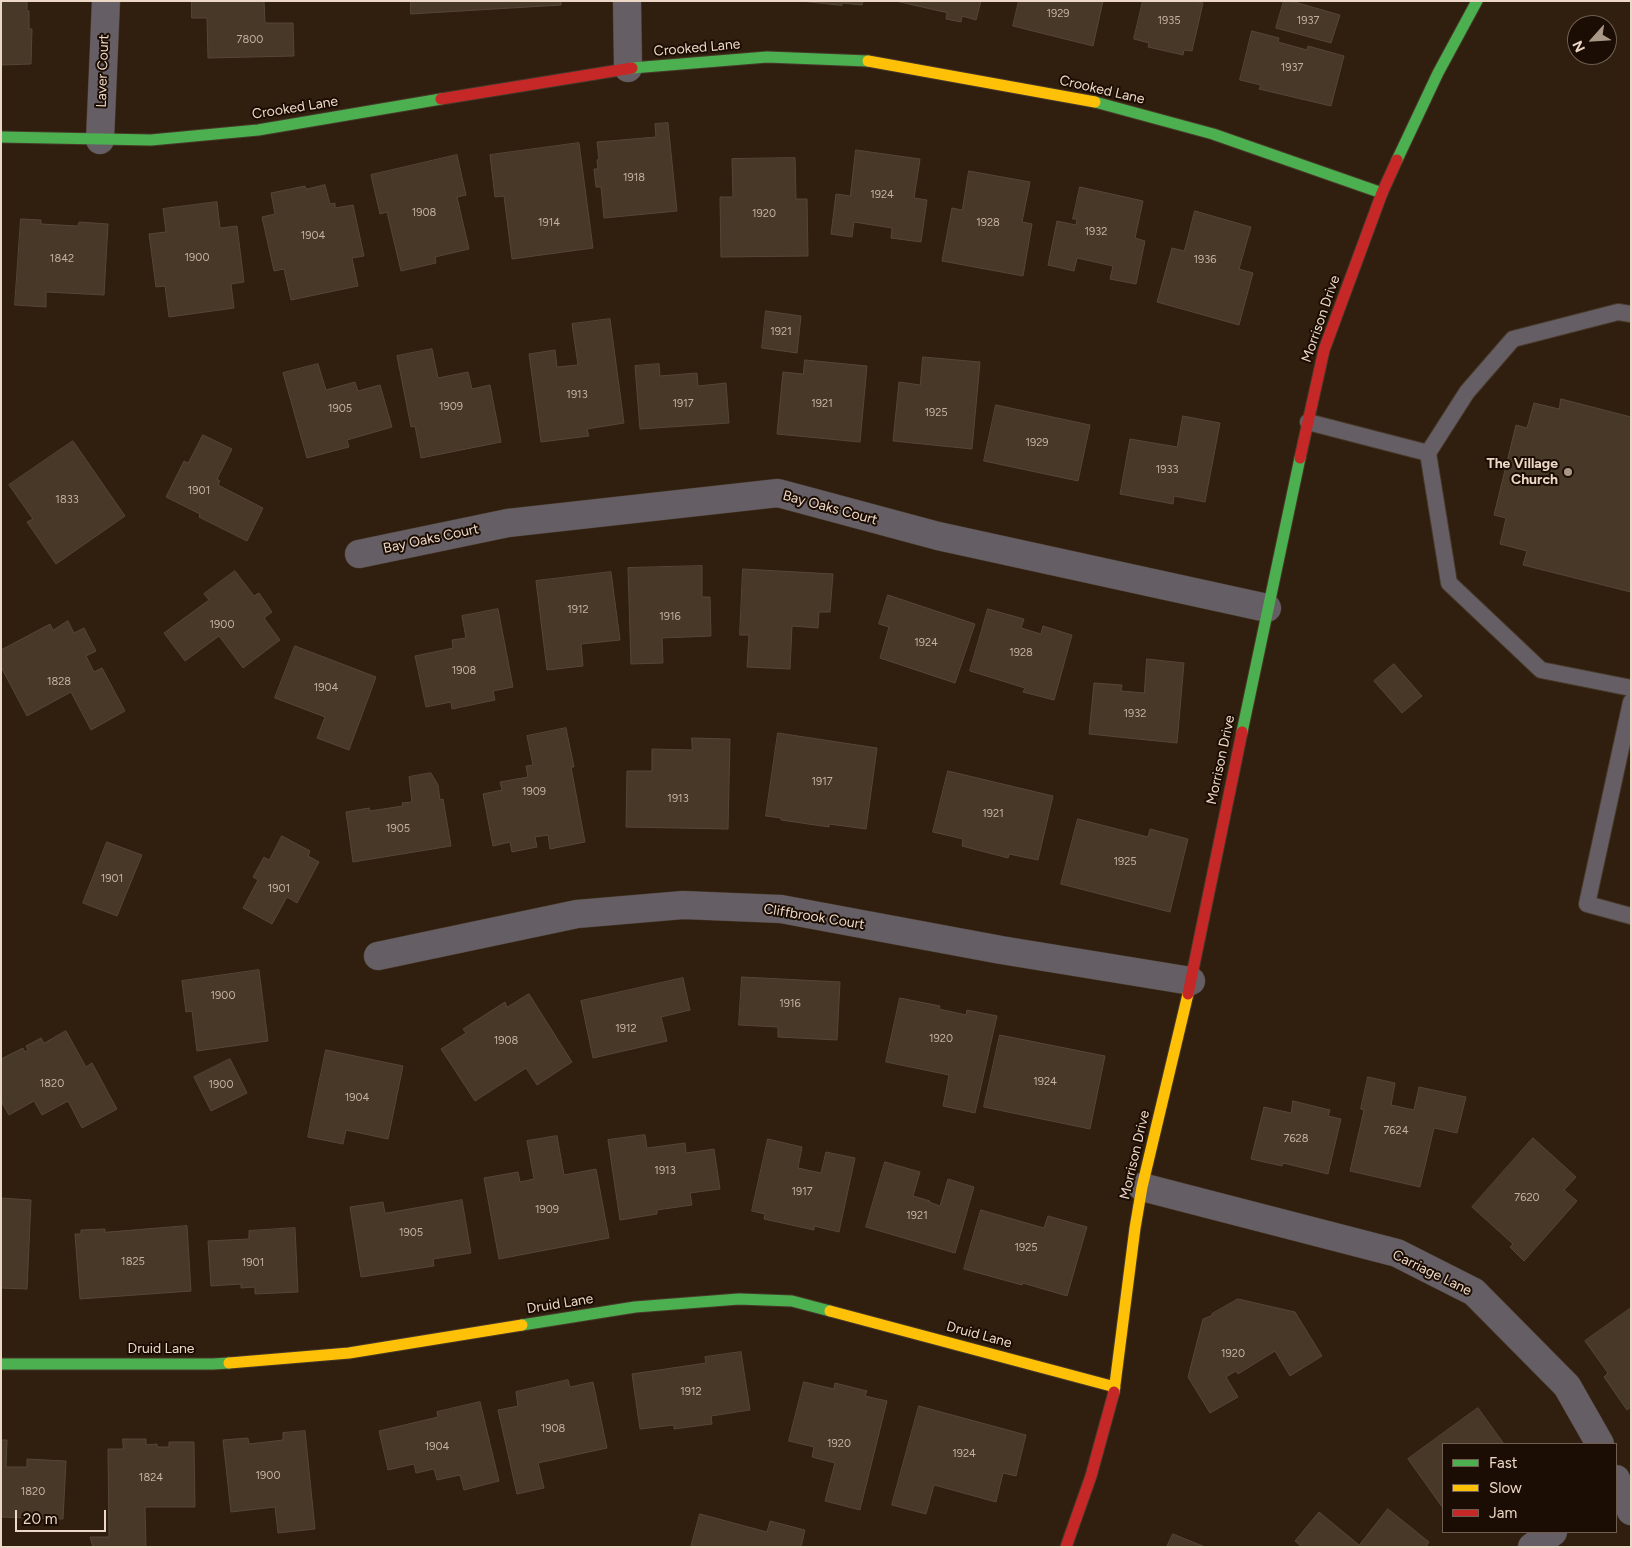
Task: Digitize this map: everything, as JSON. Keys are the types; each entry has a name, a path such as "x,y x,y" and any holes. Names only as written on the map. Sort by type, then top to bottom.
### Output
{"street":[{"name":"Laver Court","path":"100,140 106,1"},
{"path":"627,1 628,68"},
{"name":"Morrison Drive","path":"1066,1547 1091,1476 1115,1387 1134,1228 1142,1188 1191,981 1267,608 1324,350 1382,193 1438,73 1477,1"},
{"name":"Crooked Lane","path":"1,137 152,140 258,130 628,68 767,57 871,61 1101,103 1213,134 1382,193"},
{"name":"Bay Oaks Court","path":"359,554 508,523 778,493 938,536 1267,608"},
{"name":"Cliffbrook Court","path":"378,956 577,914 683,905 781,909 1001,950 1191,981"},
{"name":"Carriage Lane","path":"1142,1188 1397,1253 1474,1292 1567,1386 1599,1443"},
{"name":"Druid Lane","path":"1,1364 213,1364 349,1353 635,1307 739,1299 792,1301 1115,1387"},
{"path":"1617,1484 1631,1512"},
{"path":"1532,1547 1552,1533"}],"lane":[{"path":"1631,314 1618,312 1513,340 1467,392 1428,453 1449,583 1541,670 1631,688"},
{"path":"1308,422 1428,453"},
{"path":"1631,702 1587,904 1631,916"}],"building":[{"path":"1,1 27,1 29,29 32,29 31,64 1,65"},
{"path":"192,1 264,1 265,23 293,23 294,56 208,58 207,18 192,18"},
{"path":"411,1 561,1 561,5 411,14"},
{"path":"801,1 863,1 862,5 842,3 842,5"},
{"path":"896,1 981,1 976,20 962,16 961,22 946,19 947,13"},
{"path":"1019,1 1103,1 1093,46 1013,26"},
{"path":"1143,1 1195,1 1203,3 1192,51 1184,50 1183,55 1148,47 1149,43 1134,39"},
{"path":"1284,1 1291,1 1340,15 1331,43 1276,28"},
{"path":"1252,31 1279,38 1278,42 1307,50 1308,46 1344,56 1331,106 1259,89 1261,85 1240,80"},
{"path":"668,123 677,211 604,218 601,187 596,187 594,169 598,169 597,142 656,137 655,124"},
{"path":"579,143 593,248 512,259 504,196 495,197 490,155"},
{"path":"856,150 920,159 914,198 927,200 921,242 891,238 892,228 854,222 852,237 831,234 836,194 850,196"},
{"path":"457,155 466,195 457,197 469,249 435,257 436,263 401,271 387,212 380,214 371,175"},
{"path":"795,158 796,199 807,199 808,256 721,257 720,197 733,197 732,159"},
{"path":"969,171 1030,182 1022,222 1032,224 1023,276 942,261 952,208 962,210"},
{"path":"325,185 330,204 335,203 335,208 353,205 364,256 352,258 358,286 291,300 284,269 274,271 262,217 275,214 271,193 305,186 306,189"},
{"path":"1080,187 1143,201 1135,238 1145,241 1136,284 1110,279 1113,266 1077,258 1074,271 1048,265 1057,221 1076,225 1077,219 1073,219"},
{"path":"217,202 220,228 237,226 244,282 231,284 234,308 169,317 165,286 156,287 149,234 166,232 163,209"},
{"path":"1195,211 1251,227 1239,269 1253,273 1239,325 1157,302 1172,248 1184,251"},
{"path":"21,219 41,220 41,224 78,226 79,222 108,224 104,295 46,292 46,307 15,305"},
{"path":"766,311 801,316 797,353 762,348"},
{"path":"610,319 624,423 587,429 589,436 541,442 529,354 555,350 557,367 578,365 572,324"},
{"path":"432,349 438,378 468,372 472,389 490,385 501,442 421,458 415,426 411,427 397,356"},
{"path":"923,357 980,362 972,449 893,441 899,382 920,385"},
{"path":"805,360 867,366 860,442 777,434 783,372 803,374"},
{"path":"318,364 326,390 355,382 358,391 380,385 392,427 347,440 349,447 307,458 283,373"},
{"path":"659,364 660,376 697,373 698,386 726,383 729,423 640,429 635,366"},
{"name":"The Village Church","path":"1561,399 1631,417 1631,592 1523,565 1527,551 1500,544 1506,518 1494,515 1516,425 1527,428 1534,403 1559,409"},
{"path":"996,405 1090,425 1078,481 984,461"},
{"path":"1183,416 1220,423 1205,502 1174,496 1173,504 1120,494 1130,439 1177,447"},
{"path":"203,435 232,449 217,479 220,481 218,485 263,508 247,541 199,517 200,514 166,497 184,461 188,463"},
{"path":"73,441 125,516 56,564 27,522 33,519 9,485"},
{"path":"702,566 702,597 710,597 711,636 662,638 663,663 631,664 628,568"},
{"path":"743,569 833,574 830,612 819,612 818,628 792,626 790,669 747,667 749,635 740,635"},
{"path":"235,571 254,596 259,593 272,612 264,618 280,640 243,668 219,636 185,661 164,633 209,600 204,594"},
{"path":"611,572 620,640 581,644 583,666 547,670 536,581"},
{"path":"888,595 975,624 955,683 880,658 889,627 879,624"},
{"path":"498,609 513,687 493,691 495,700 452,709 451,702 426,707 415,656 453,648 452,640 466,638 462,616"},
{"path":"988,609 1024,619 1021,628 1041,634 1043,626 1072,635 1054,700 1023,692 1025,688 970,671"},
{"path":"68,621 74,633 84,628 96,651 86,656 94,672 102,668 125,711 91,730 71,692 27,716 1,667 1,650 50,624 53,630"},
{"path":"295,646 376,677 349,750 317,738 325,717 275,698"},
{"path":"1147,659 1184,663 1177,743 1089,734 1094,683 1122,685 1121,691 1144,693"},
{"path":"1394,664 1422,696 1402,713 1374,681"},
{"path":"566,728 585,842 550,849 548,835 535,837 537,847 512,852 510,842 493,846 483,794 502,790 500,782 528,777 526,766 533,765 527,736"},
{"path":"778,733 877,748 866,829 829,824 829,827 766,816"},
{"path":"692,738 730,739 728,829 626,827 627,771 652,771 652,749 692,750"},
{"path":"948,771 1053,796 1038,860 1009,854 1008,858 962,846 963,839 933,832"},
{"path":"431,773 438,785 440,800 443,799 451,846 353,862 346,812 369,808 370,811 403,806 402,803 412,802 409,777"},
{"path":"1078,819 1148,837 1150,829 1188,839 1170,912 1061,884"},
{"path":"282,836 310,851 308,856 319,862 297,903 287,897 272,924 243,908 258,880 253,877 264,857 269,860"},
{"path":"107,842 142,855 117,916 83,903"},
{"path":"259,970 268,1041 197,1051 192,1011 186,1012 182,981"},
{"path":"742,977 840,982 837,1040 778,1037 778,1027 739,1025"},
{"path":"683,978 690,1010 661,1017 667,1041 593,1058 581,1001"},
{"path":"529,994 572,1062 537,1085 526,1068 475,1101 441,1049 466,1033 463,1029 505,1002 507,1007"},
{"path":"900,998 940,1006 939,1009 966,1015 967,1010 997,1016 975,1113 943,1106 949,1075 886,1062"},
{"path":"66,1031 86,1067 92,1063 117,1109 82,1128 68,1101 42,1115 34,1101 9,1115 1,1101 1,1059 23,1048 25,1052 28,1050 26,1046 41,1038 44,1043"},
{"path":"1000,1035 1105,1056 1090,1129 984,1107"},
{"path":"326,1050 403,1066 388,1139 346,1130 343,1144 308,1137"},
{"path":"230,1059 247,1093 211,1111 194,1077"},
{"path":"1368,1077 1395,1083 1391,1105 1414,1110 1419,1087 1466,1097 1457,1133 1434,1128 1420,1187 1350,1171 1364,1110 1361,1109"},
{"path":"1293,1101 1330,1110 1328,1116 1341,1119 1328,1174 1283,1163 1282,1166 1251,1159 1264,1107 1291,1113"},
{"path":"645,1135 647,1148 685,1143 686,1153 714,1149 720,1189 690,1193 692,1205 657,1210 657,1214 620,1220 608,1140"},
{"path":"557,1136 564,1175 596,1169 609,1238 499,1259 484,1178 518,1172 520,1182 534,1179 527,1141"},
{"path":"1533,1138 1576,1177 1564,1190 1577,1201 1524,1261 1510,1247 1513,1244 1472,1207"},
{"path":"768,1139 802,1147 798,1168 821,1173 826,1152 855,1158 839,1232 814,1226 814,1230 764,1219 765,1214 752,1211"},
{"path":"885,1162 920,1172 913,1196 940,1206 948,1179 974,1187 955,1253 866,1227"},
{"path":"1,1198 31,1200 27,1289 1,1288"},
{"path":"462,1200 471,1253 433,1259 434,1266 361,1277 350,1207 383,1202 385,1213"},
{"path":"981,1210 1044,1228 1048,1216 1087,1227 1067,1296 964,1269"},
{"path":"187,1226 191,1291 80,1299 75,1234 81,1234 81,1230 105,1229 105,1232"},
{"path":"295,1228 298,1292 255,1294 255,1287 241,1288 241,1284 211,1286 208,1241 249,1239 249,1231"},
{"path":"1238,1299 1295,1312 1322,1356 1290,1376 1275,1351 1238,1374 1236,1371 1226,1377 1238,1397 1210,1413 1188,1377 1203,1319"},
{"path":"1631,1308 1631,1407 1627,1410 1604,1377 1608,1373 1585,1341"},
{"path":"741,1352 750,1410 711,1416 712,1424 674,1429 674,1425 640,1429 632,1374 706,1363 705,1357"},
{"path":"568,1380 570,1387 593,1382 607,1448 538,1463 544,1488 517,1494 498,1410 518,1406 516,1392"},
{"path":"804,1382 834,1389 835,1383 867,1391 865,1396 887,1401 860,1510 825,1501 835,1463 812,1457 814,1447 789,1441"},
{"path":"480,1402 499,1481 464,1490 460,1475 437,1480 434,1469 416,1473 414,1464 388,1470 379,1431 438,1417 437,1412"},
{"path":"919,1406 1026,1435 1016,1476 1003,1473 996,1502 934,1485 926,1514 892,1505"},
{"path":"1478,1408 1503,1443 1442,1443 1442,1507 1408,1459"},
{"path":"305,1431 315,1529 278,1533 275,1507 231,1512 223,1440 248,1438 249,1444 283,1440 283,1433"},
{"path":"123,1439 146,1439 146,1445 157,1444 157,1447 169,1447 169,1442 194,1442 195,1507 145,1507 146,1547 93,1547 90,1537 109,1537 108,1449 123,1449"},
{"path":"1,1440 7,1440 6,1467 27,1467 27,1459 66,1461 63,1519 1,1517"},
{"path":"1388,1509 1429,1542 1426,1547 1302,1547 1295,1541 1319,1512 1359,1545"},
{"path":"700,1514 767,1532 770,1521 805,1530 801,1547 691,1547"},
{"path":"1173,1534 1205,1547 1167,1547"}],"traffic: fast":[{"path":"1397,160 1438,73 1477,1"},
{"path":"632,68 767,57 868,61"},
{"path":"1,137 151,140 258,130 441,99"},
{"path":"1095,102 1213,134 1382,193"},
{"path":"1242,732 1300,458"},
{"path":"522,1325 635,1307 739,1299 792,1301 830,1311"},
{"path":"1,1364 229,1363"}],"traffic: slow":[{"path":"868,61 1095,102"},
{"path":"1114,1392 1142,1187 1188,994"},
{"path":"830,1311 1115,1387"},
{"path":"229,1363 349,1353 522,1325"}],"traffic: jam":[{"path":"441,99 632,68"},
{"path":"1300,458 1324,350 1382,193 1397,160"},
{"path":"1188,994 1242,732"},
{"path":"1066,1547 1091,1476 1114,1392"}],"place":[{"name":"The Village Church","path":"1568,472"}]}
